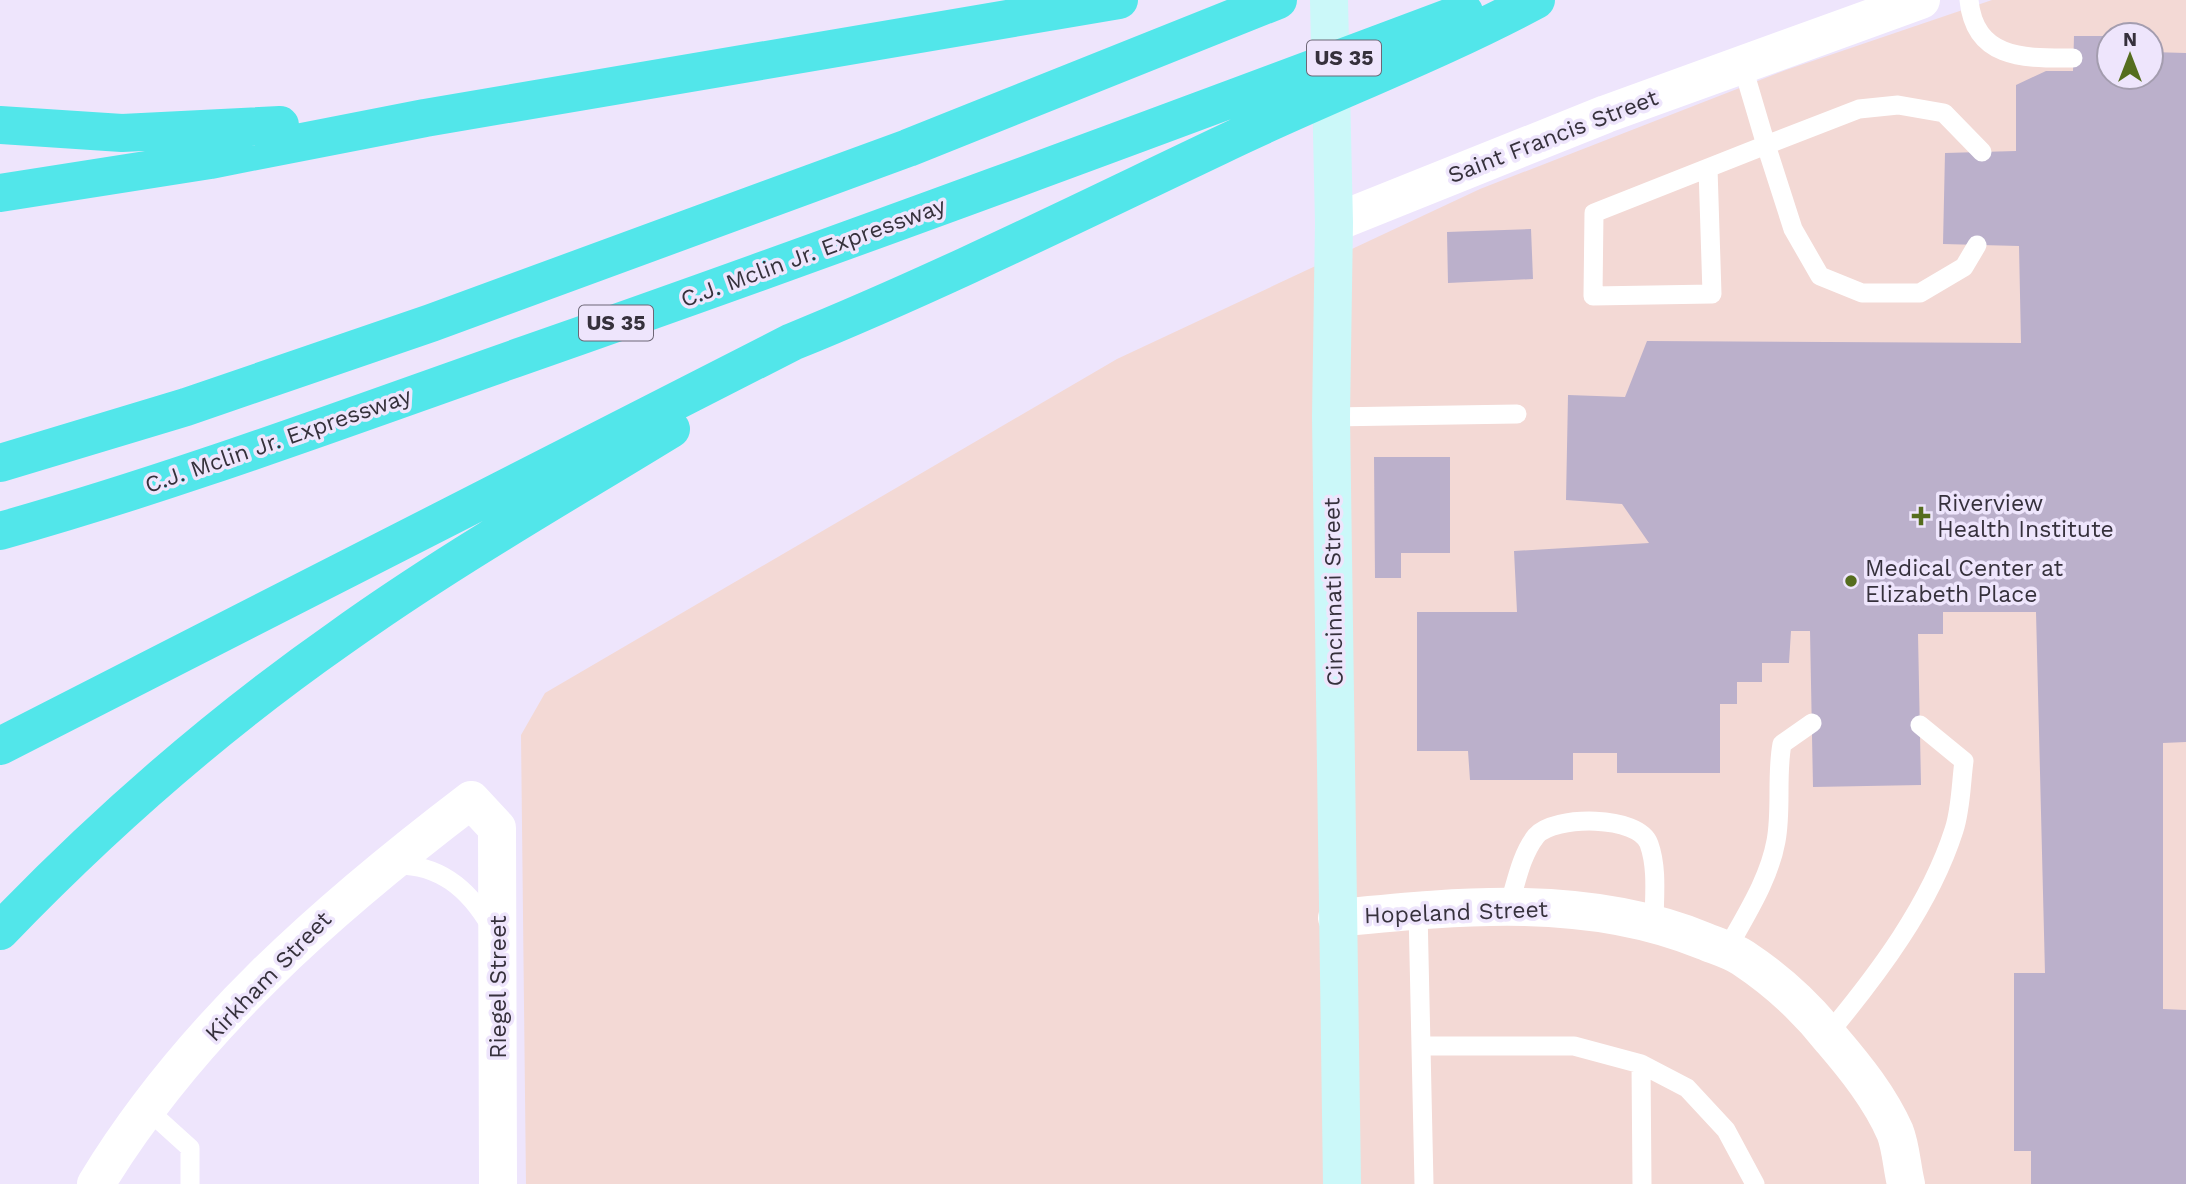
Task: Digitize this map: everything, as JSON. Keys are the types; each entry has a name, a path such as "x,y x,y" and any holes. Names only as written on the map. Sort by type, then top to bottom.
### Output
{"highway":[{"path":"0,192 210,160 425,118 1119,0"},
{"path":"0,463 186,407 431,323 908,148 1150,54 1220,21 1278,0"},
{"path":"0,746 792,342 891,302 1221,145 1474,17 1536,0"},
{"name":"C.J. Mclin Jr. Expressway","path":"0,531 77,509 285,439 699,294 1227,102 1474,17"},
{"path":"0,125 122,133 425,118"},
{"path":"0,931 146,790 227,721 341,637 688,419 799,360 891,302"}],"street":[{"name":"Cincinnati Street","path":"1329,0 1334,223 1331,417 1342,1184"},
{"name":"Saint Francis Street","path":"1334,223 1758,58 1921,0"},
{"name":"Kirkham Street","path":"96,1184 180,1068 260,978 325,916 471,800"},
{"name":"Riegel Street","path":"471,800 497,828 498,1184"},
{"name":"Hopeland Street","path":"1337,918 1418,911 1540,906 1611,914 1681,932 1740,956 1781,987 1828,1034 1861,1075 1895,1133 1906,1184"}],"lane":[{"path":"1969,0 1982,34 2004,54 2028,58 2073,58"},
{"path":"1758,58 1766,145 1793,229 1821,276 1862,293 1920,293 1964,267 1978,245"},
{"path":"1708,168 1712,294 1593,296 1594,213 1766,145 1859,109 1898,105 1944,113 1982,152"},
{"path":"1331,417 1517,414"},
{"path":"1726,951 1762,884 1776,842 1777,772 1782,744 1812,723"},
{"path":"1828,1034 1877,975 1921,902 1955,829 1964,761 1920,725"},
{"path":"1509,906 1527,851 1538,834 1563,824 1604,822 1634,828 1648,841 1654,867 1654,925"},
{"path":"385,866 408,864 431,869 458,884 480,907 498,938"},
{"path":"1418,911 1424,1184"},
{"path":"1421,1046 1574,1046 1641,1064 1687,1088 1726,1130 1755,1184"},
{"path":"1641,1064 1642,1184"},
{"path":"148,1110 190,1148 190,1184"}],"shaded area":[{"path":"1992,0 2186,0 2186,1184 526,1184 521,735 545,693 1117,359 1480,189 1786,70"}],"building":[{"name":"Medical Center at Elizabeth Place","path":"2074,36 2095,36 2095,91 2165,91 2165,52 2186,53 2186,742 2163,743 2163,1009 2186,1010 2186,1184 2031,1184 2031,1151 2014,1151 2014,973 2045,973 2036,612 1943,612 1943,634 1918,634 1921,785 1813,787 1810,631 1791,631 1789,663 1762,663 1762,682 1737,682 1737,704 1720,704 1720,773 1617,773 1617,753 1573,753 1573,780 1470,780 1468,751 1417,751 1417,612 1517,612 1514,551 1649,543 1622,504 1566,500 1568,395 1625,397 1647,341 2021,343 2019,246 1943,244 1945,153 2016,151 2016,85 2046,71 2073,71"},
{"path":"1531,229 1533,279 1448,283 1447,232"},
{"path":"1374,457 1450,457 1450,553 1401,553 1401,578 1375,578"}],"place":[{"name":"Riverview Health Institute","path":"1921,516"},
{"name":"Medical Center at Elizabeth Place","path":"1851,581"}]}
